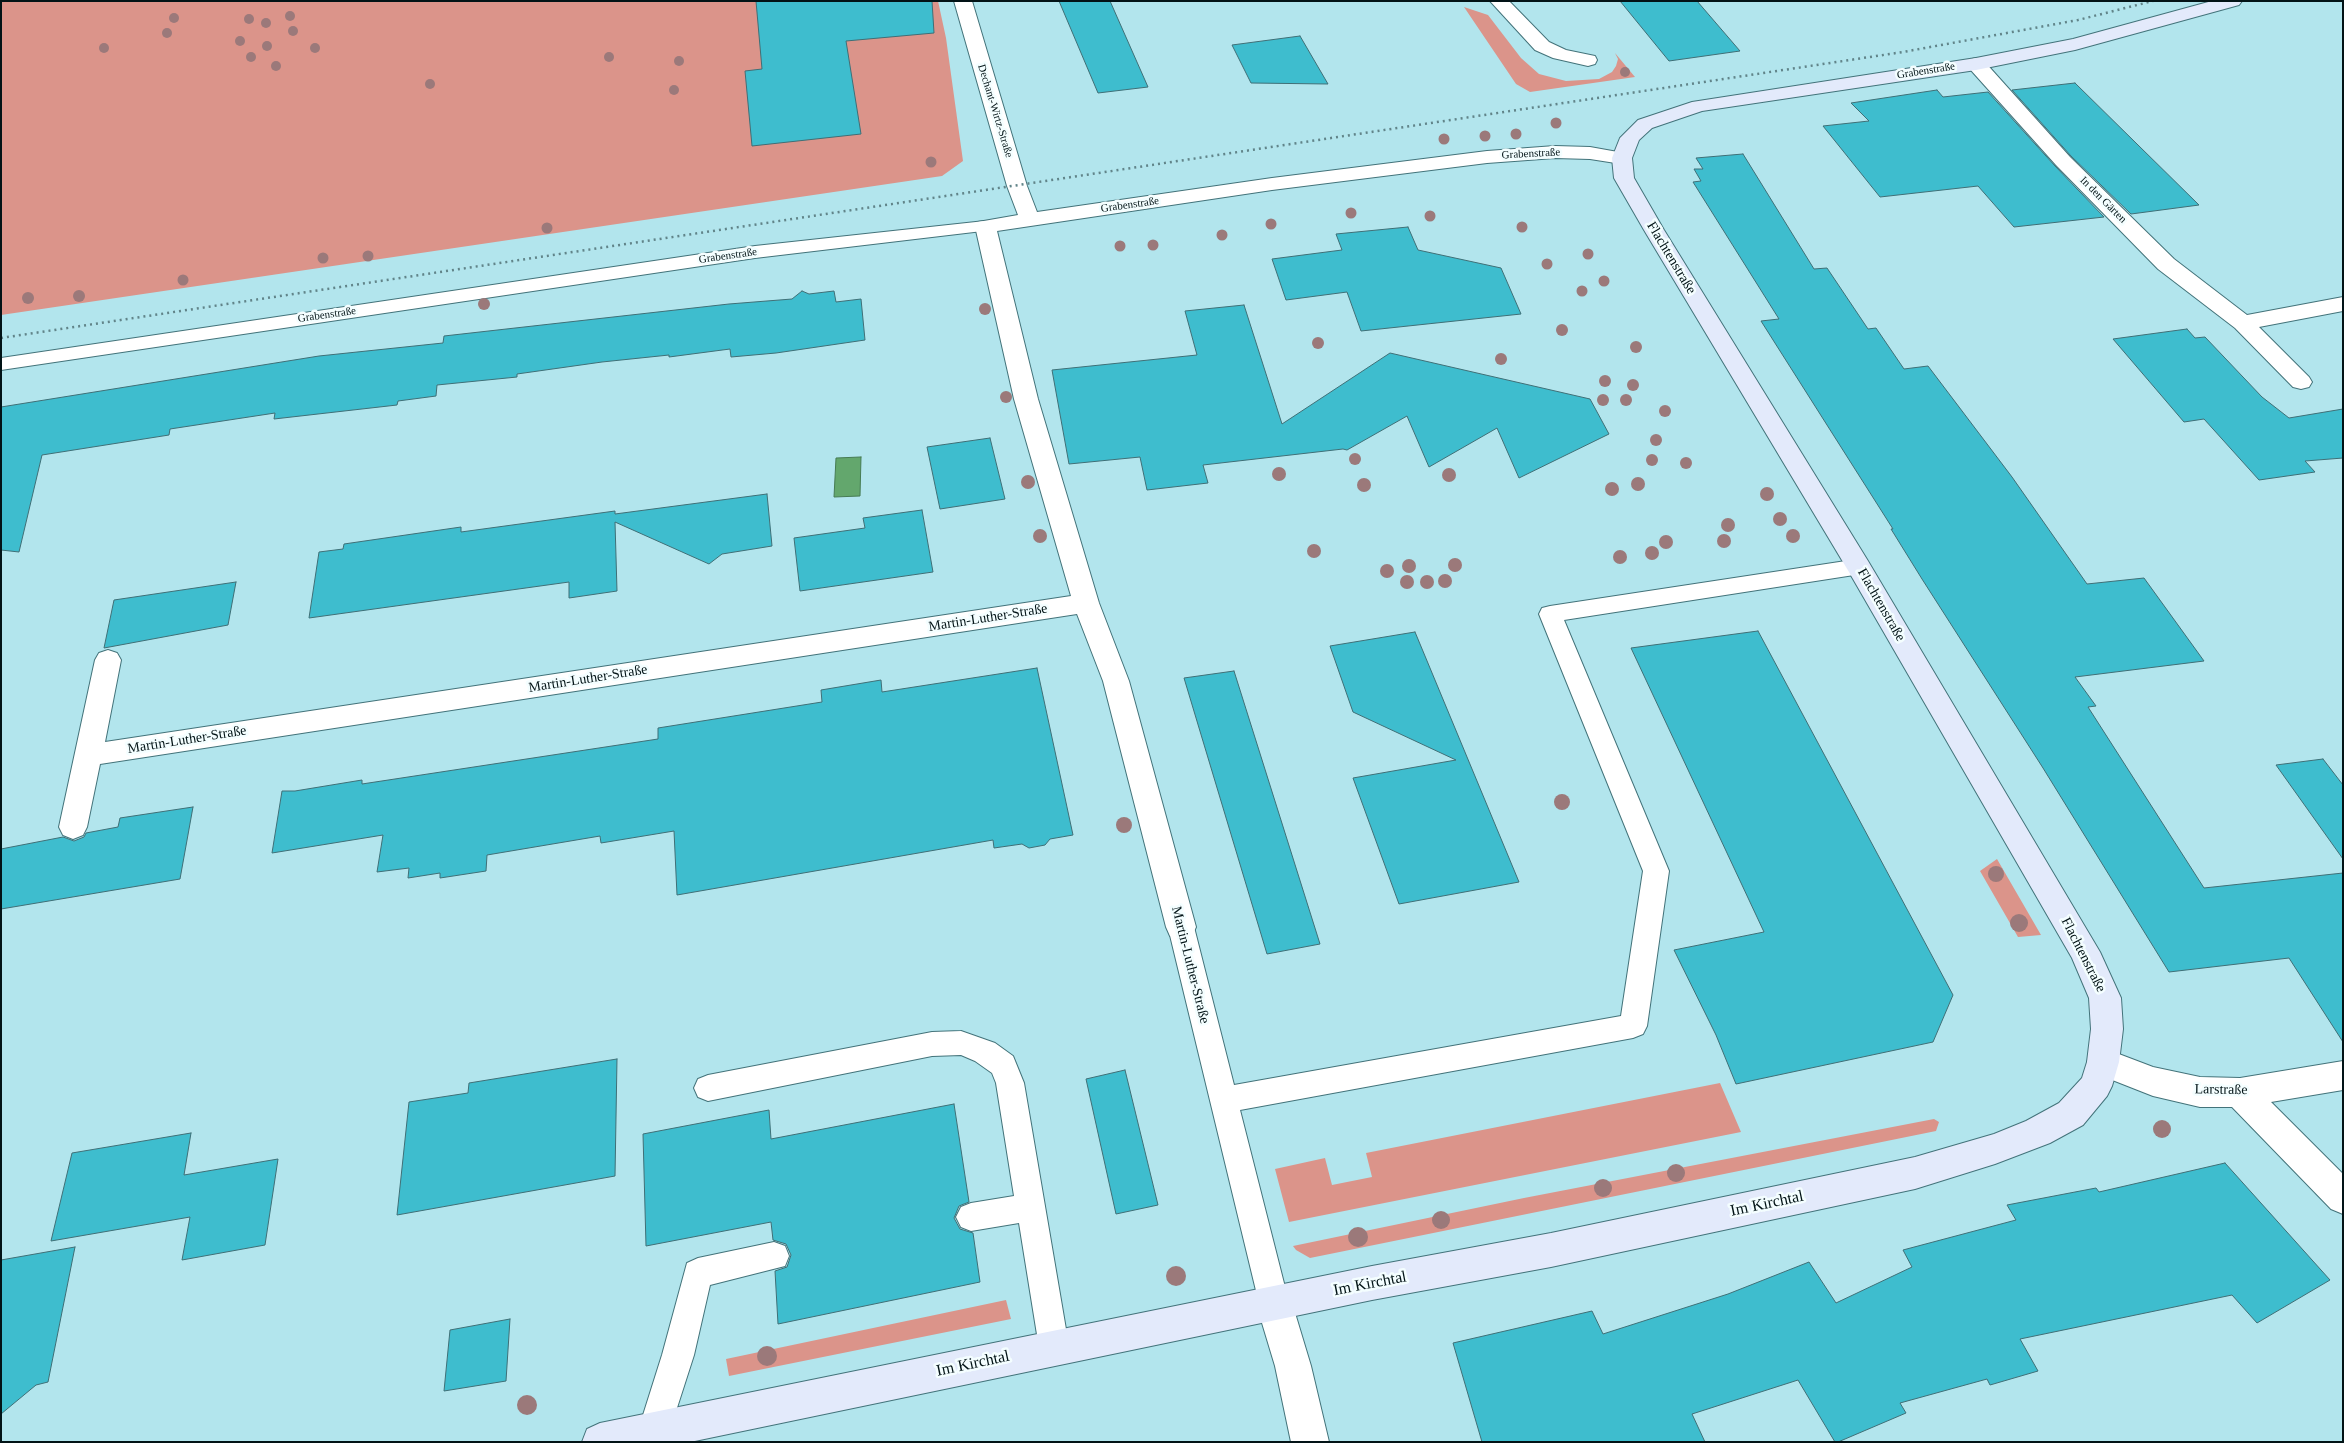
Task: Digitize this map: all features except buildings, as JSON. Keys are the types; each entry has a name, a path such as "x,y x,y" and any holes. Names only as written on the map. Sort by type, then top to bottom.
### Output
{"street":[{"name":"Dechant-Wirtz-Straße","path":"963,1 1018,186 1030,220"},
{"path":"1499,1 1542,46 1560,54 1588,60"},
{"name":"Grabenstraße","path":"985,226 1272,184 1487,157 1555,152 1590,153 1622,158 1630,138 1645,124 1699,106 1976,64 2076,44 2233,1"},
{"name":"In den Gärten","path":"1976,64 2063,161 2166,264 2243,323 2301,382"},
{"name":"Flachtenstraße","path":"1622,158 1624,178 1654,230 1859,567 2085,952 2105,998 2107,1029 2103,1062"},
{"name":"Martin-Luther-Straße","path":"985,226 1026,399 1086,603 1116,681 1181,927"},
{"path":"2243,323 2343,304"},
{"name":"Martin-Luther-Straße","path":"89,755 1086,603"},
{"path":"73,827 108,660"},
{"name":"Larstraße","path":"2103,1062 2153,1081 2200,1092 2240,1093 2343,1075"},
{"name":"Im Kirchtal","path":"600,1442 1054,1347 1550,1250 1915,1173 2004,1145 2038,1132 2071,1114 2096,1086 2103,1062"},
{"path":"2240,1093 2343,1198"},
{"path":"1274,1303 1293,1366 1310,1442"}],"lane":[{"name":"Grabenstraße","path":"1,364 755,252 985,226"},
{"path":"1223,1100 1633,1026 1656,871 1550,614 1859,567"},
{"name":"Martin-Luther-Straße","path":"1181,927 1274,1303"},
{"path":"708,1088 932,1044 961,1043 985,1052 1003,1065 1010,1084 1054,1347"},
{"path":"971,1217 1030,1207"},
{"path":"654,1431 678,1354 698,1273 774,1256"}],"shaded area":[{"path":"1,1 938,1 946,38 963,161 942,176 1,315"},
{"path":"1464,7 1488,15 1521,58 1539,74 1566,81 1599,79 1612,72 1616,66 1618,59 1615,53 1635,77 1530,92 1516,84"},
{"path":"861,457 860,496 834,497 836,458"},
{"path":"1997,859 2041,935 2018,937 1980,871"},
{"path":"1720,1083 1741,1132 1289,1222 1275,1169 1325,1158 1332,1185 1372,1177 1366,1153"},
{"path":"1934,1119 1939,1122 1936,1131 1310,1258 1296,1250 1293,1246 1524,1198"},
{"path":"1006,1300 1011,1319 729,1376 726,1359"}],"railway":[{"path":"1,338 1903,52 2078,20 2153,1"}]}
